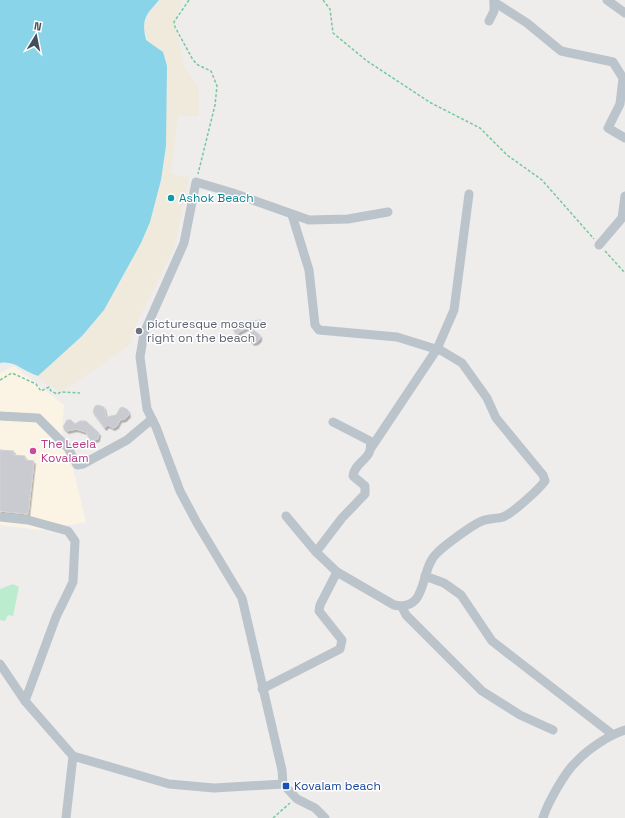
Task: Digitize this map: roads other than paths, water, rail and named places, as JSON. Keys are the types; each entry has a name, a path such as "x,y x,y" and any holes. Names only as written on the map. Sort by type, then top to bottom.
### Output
{"street":[{"path":"608,0 625,13"},
{"path":"489,21 494,11 494,1"},
{"path":"494,1 527,23 561,52 613,62 623,78 620,104 608,128 625,138"},
{"path":"325,818 315,808 296,798 283,784 282,770 242,598 180,491 147,409 140,357 144,333 184,243 196,182 233,193 309,220 325,221 348,219 388,212"},
{"path":"316,552 342,518 365,494 365,486 355,479 353,473 357,466 369,454 371,448 437,349 454,310 469,194"},
{"path":"599,245 622,218 625,196"},
{"path":"292,215 309,270 315,325 319,330 397,337 437,349 462,363 487,398 496,418 543,474 545,481 538,490 505,516 482,521 436,553 431,560 417,598 406,609"},
{"path":"0,416 38,418 68,448 78,465 83,464 128,440 152,419"},
{"path":"334,422 370,441 371,448"},
{"path":"286,516 316,552 337,572 394,605 406,609 482,690 520,716 553,730"},
{"path":"0,517 28,520 68,531 75,541 73,582 56,617 26,701"},
{"path":"262,689 340,649 342,640 319,611 320,605 337,572"},
{"path":"425,576 444,584 461,595 492,641 612,734"},
{"path":"0,664 26,701 73,756 169,784 214,788 283,784"},
{"path":"543,818 546,807 575,762 612,734 625,730"},
{"path":"66,818 73,756"}],"water":[{"path":"0,0 159,0 148,14 144,22 144,27 146,40 163,52 167,66 166,146 161,180 150,222 141,243 104,310 82,336 38,376 10,363 0,363"}],"place":[{"name":"Ashok Beach","path":"171,198"},
{"name":"picturesque mosque right on the beach","path":"139,331"},
{"name":"The Leela Kovalam","path":"33,451"},
{"name":"Kovalam beach","path":"286,786"}]}
